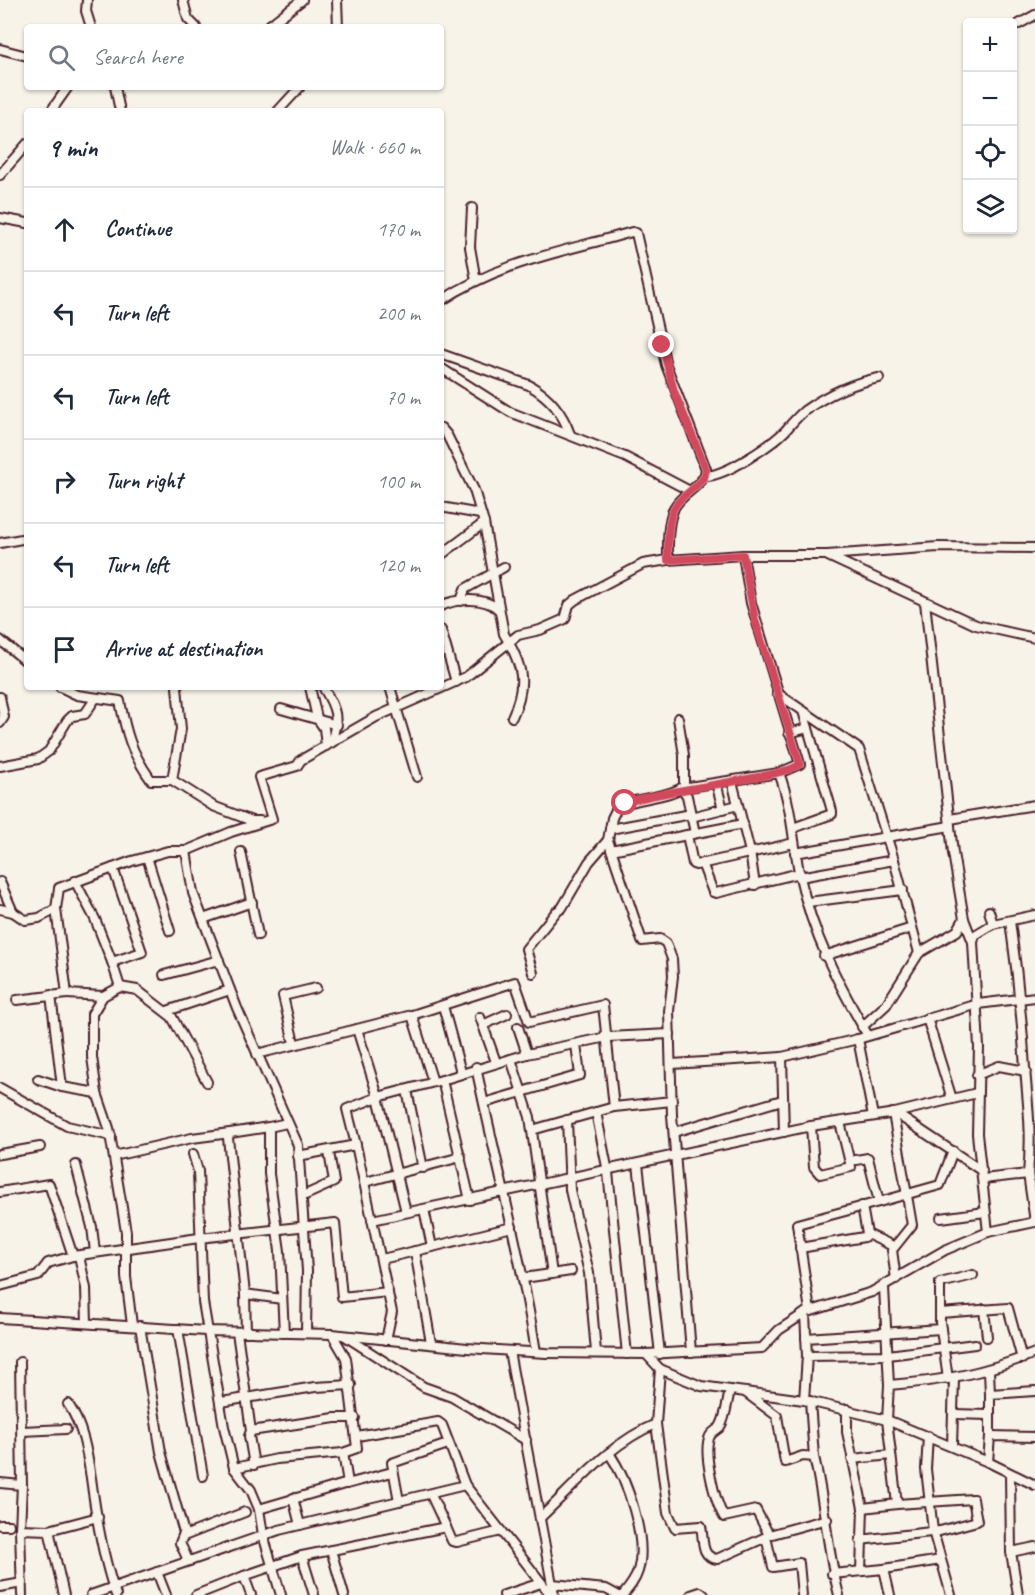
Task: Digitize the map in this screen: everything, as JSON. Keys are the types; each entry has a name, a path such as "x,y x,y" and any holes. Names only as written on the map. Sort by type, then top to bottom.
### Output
{"street":[{"path":"87,0 86,10 90,24"},
{"path":"183,0 188,19 193,24"},
{"path":"271,24 302,0"},
{"path":"338,0 338,24"},
{"path":"1019,24 1035,15"},
{"path":"0,49 24,55"},
{"path":"53,108 66,90"},
{"path":"116,90 119,108"},
{"path":"281,108 297,90"},
{"path":"0,175 24,147"},
{"path":"472,208 470,247 476,281"},
{"path":"0,218 24,222"},
{"path":"444,299 476,281 531,258 634,231 666,365 679,405 706,462 706,476"},
{"path":"444,355 529,385 542,393 551,400 570,434"},
{"path":"444,370 510,412 625,457 688,490"},
{"path":"668,560 671,518 675,507 688,490 706,476 722,472 776,439 802,412 827,396 852,384 879,378"},
{"path":"444,432 466,473 484,523 504,634 514,649 522,674 512,717"},
{"path":"444,508 480,514"},
{"path":"444,553 484,523"},
{"path":"0,543 24,538"},
{"path":"444,686 482,666 518,635 557,624 565,619 569,605 575,600 643,564 743,555 827,555 938,547 1035,548"},
{"path":"690,1352 672,1101 670,1034 672,959 666,943 660,939 642,941 608,840 618,806 682,788 779,773 800,764 751,603 743,555"},
{"path":"827,555 982,628 1035,638"},
{"path":"461,601 465,589 504,567"},
{"path":"444,604 449,601 488,601 500,610"},
{"path":"925,602 963,919 973,942"},
{"path":"0,640 24,660"},
{"path":"444,640 456,681"},
{"path":"68,690 94,699 120,701 120,713 132,749 151,780 172,780 213,806 252,821 267,822"},
{"path":"172,780 181,729 177,690"},
{"path":"311,690 328,745"},
{"path":"324,690 337,715 337,725 328,745"},
{"path":"391,690 417,777"},
{"path":"68,994 56,909 59,888 75,880 147,856 168,851 186,851 231,832 267,822 272,819 259,777 297,766 301,760 395,708 436,690"},
{"path":"777,693 859,749 903,890 919,953"},
{"path":"0,697 4,705 4,717 0,723"},
{"path":"0,766 38,759 49,751 67,721 72,716 85,714 94,699"},
{"path":"281,709 337,725"},
{"path":"793,828 832,814 803,711"},
{"path":"678,718 686,783 682,788"},
{"path":"789,733 808,728"},
{"path":"779,773 793,828 800,875 824,956 865,1031"},
{"path":"732,781 750,852 755,885"},
{"path":"716,783 723,809"},
{"path":"682,788 691,815 693,864 794,843"},
{"path":"610,830 738,806"},
{"path":"795,852 1035,806"},
{"path":"611,850 742,824"},
{"path":"533,973 526,949 556,912 562,908 589,862 608,840"},
{"path":"186,851 193,893 230,990 298,1145 309,1313 306,1332"},
{"path":"242,852 258,935"},
{"path":"147,856 170,931"},
{"path":"702,863 713,892 721,893 800,875 894,860"},
{"path":"112,868 142,949 142,952 112,962"},
{"path":"75,880 95,919 120,987"},
{"path":"0,882 14,912"},
{"path":"808,902 903,890"},
{"path":"203,919 252,902"},
{"path":"0,909 14,912 26,920 39,918 56,909"},
{"path":"989,911 993,924"},
{"path":"988,1232 977,1134 978,1004 973,942 975,934 993,924 1035,915"},
{"path":"672,1064 782,1057 858,1039 886,1005 919,953 957,931 963,919"},
{"path":"0,1318 206,1331 306,1332 509,1351 660,1354 765,1347 779,1330 807,1312 884,1287 945,1250 988,1232 1035,1222 1028,1174 1031,1121 1020,999 1010,921"},
{"path":"824,956 912,928"},
{"path":"164,975 219,960"},
{"path":"257,1054 412,1015 515,982 523,1001 527,1021 603,1005 614,1107"},
{"path":"17,1000 68,994 103,996 120,987 137,990 167,1011 177,1024 207,1082"},
{"path":"294,1043 283,996 315,988"},
{"path":"167,1011 230,990"},
{"path":"51,995 62,1088"},
{"path":"103,996 91,1018 97,1093 111,1136 128,1250 126,1277 161,1452 184,1536"},
{"path":"865,1031 978,1004 1035,997"},
{"path":"443,1006 461,1072"},
{"path":"496,1062 481,1021 507,1014"},
{"path":"412,1015 433,1083"},
{"path":"927,1018 952,1099"},
{"path":"518,1027 527,1054"},
{"path":"357,1029 378,1097 406,1212"},
{"path":"386,1340 393,1318 382,1258 347,1109 378,1097 433,1083 476,1067 527,1054 607,1037 670,1034"},
{"path":"858,1039 873,1116"},
{"path":"484,1103 580,1075 581,1067 576,1045"},
{"path":"782,1057 784,1132"},
{"path":"512,1059 532,1130 552,1274"},
{"path":"977,1075 999,1066 1026,1071"},
{"path":"476,1067 502,1191 524,1278 536,1352"},
{"path":"38,1079 62,1088 97,1093"},
{"path":"442,1080 470,1200"},
{"path":"0,1088 67,1126 111,1136"},
{"path":"407,1090 423,1168"},
{"path":"372,1220 540,1183 608,1172 675,1155 812,1126 894,1113 977,1093"},
{"path":"674,1132 782,1100"},
{"path":"532,1130 614,1107 672,1101"},
{"path":"596,1112 608,1172 627,1354"},
{"path":"894,1113 953,1151 982,1175 1028,1174"},
{"path":"894,1113 912,1225 893,1245 896,1279"},
{"path":"567,1120 570,1179 575,1217 589,1273 596,1352"},
{"path":"812,1126 816,1171 820,1174 851,1167 840,1122"},
{"path":"114,1156 192,1138 287,1123"},
{"path":"269,1127 269,1174 276,1229 284,1333"},
{"path":"230,1133 245,1294 241,1332 251,1431 249,1436 254,1465"},
{"path":"298,1156 329,1152 356,1145"},
{"path":"0,1154 40,1147"},
{"path":"839,1595 832,1574 827,1519 814,1457 807,1401 807,1312 797,1224 940,1185 953,1151"},
{"path":"303,1196 334,1182 329,1152"},
{"path":"193,1154 198,1171 199,1238 206,1331 224,1427 234,1468 250,1490 259,1509 263,1535 281,1595"},
{"path":"364,1182 397,1176 461,1157"},
{"path":"850,1161 868,1158 879,1202"},
{"path":"638,1164 660,1354"},
{"path":"76,1165 92,1227 95,1252"},
{"path":"0,1192 49,1184 86,1288 87,1323"},
{"path":"862,1206 867,1234"},
{"path":"424,1209 432,1247"},
{"path":"941,1218 985,1212"},
{"path":"0,1286 38,1276 48,1263 95,1252 128,1250 199,1238 335,1222 342,1297 388,1292"},
{"path":"382,1258 512,1227"},
{"path":"800,1248 867,1234 893,1245"},
{"path":"415,1251 431,1343"},
{"path":"524,1278 571,1271"},
{"path":"952,1446 955,1414 941,1329 940,1283 974,1275"},
{"path":"884,1287 889,1384 887,1420 897,1504"},
{"path":"245,1294 282,1299"},
{"path":"940,1313 1008,1308 1022,1359"},
{"path":"984,1309 987,1337"},
{"path":"178,1329 203,1476"},
{"path":"806,1338 941,1329"},
{"path":"234,1468 277,1459 343,1453 357,1448 346,1358 332,1334"},
{"path":"344,1335 424,1387 452,1396 526,1440"},
{"path":"807,1356 888,1355 975,1344"},
{"path":"509,1351 553,1595"},
{"path":"889,1384 951,1379 989,1371 1035,1353"},
{"path":"646,1354 660,1369 701,1386 807,1401 887,1420 952,1446 1035,1485"},
{"path":"20,1362 22,1595"},
{"path":"660,1369 656,1424 668,1513 675,1528 701,1526 705,1552 711,1558 717,1559 766,1537 773,1567 800,1563 802,1595"},
{"path":"988,1462 989,1371"},
{"path":"221,1402 315,1387 351,1385"},
{"path":"730,1391 721,1426 710,1435 707,1448 717,1507 724,1517 756,1510 769,1535 827,1519"},
{"path":"744,1391 777,1416 785,1462 803,1456 814,1457"},
{"path":"990,1394 1035,1391"},
{"path":"68,1404 78,1419 80,1434 89,1454 98,1517 115,1592"},
{"path":"847,1409 845,1421 863,1508 860,1540 861,1571"},
{"path":"955,1414 988,1415"},
{"path":"251,1431 335,1418 355,1418"},
{"path":"357,1436 438,1422 442,1425 447,1444 465,1485 541,1583 553,1595"},
{"path":"540,1518 609,1453 639,1431 656,1424"},
{"path":"22,1431 66,1429"},
{"path":"928,1436 926,1469 933,1531 951,1595"},
{"path":"990,1436 1035,1437"},
{"path":"399,1501 391,1466 394,1461 447,1444"},
{"path":"343,1453 347,1484"},
{"path":"609,1453 622,1471 639,1543 639,1570 632,1585 623,1595"},
{"path":"852,1460 891,1455"},
{"path":"259,1509 392,1472"},
{"path":"1010,1474 1011,1552 1018,1595"},
{"path":"0,1483 22,1485"},
{"path":"91,1595 115,1592 188,1560 263,1535 465,1485"},
{"path":"431,1495 452,1541 457,1542 501,1531"},
{"path":"293,1498 300,1525"},
{"path":"860,1540 933,1531 974,1524 977,1521 973,1499 929,1500 863,1508"},
{"path":"188,1560 180,1543 184,1536 245,1512"},
{"path":"20,1529 49,1530 98,1517"},
{"path":"0,1525 9,1525"},
{"path":"196,1595 302,1556 446,1527"},
{"path":"49,1530 64,1595"},
{"path":"1011,1552 1035,1546"},
{"path":"331,1550 344,1595"},
{"path":"302,1556 314,1595"},
{"path":"832,1574 942,1560"},
{"path":"884,1569 890,1595"},
{"path":"157,1572 166,1595"},
{"path":"244,1576 251,1595"},
{"path":"0,1587 22,1583"},
{"path":"504,1595 541,1583"},
{"path":"552,1584 606,1589 617,1595"},
{"path":"691,1595 700,1592 704,1595"}],"route":[{"path":"625,803 682,788 779,773 800,766 755,620 743,555 668,560 668,532 675,507 684,494 706,476 706,462 679,405 662,345"}]}
